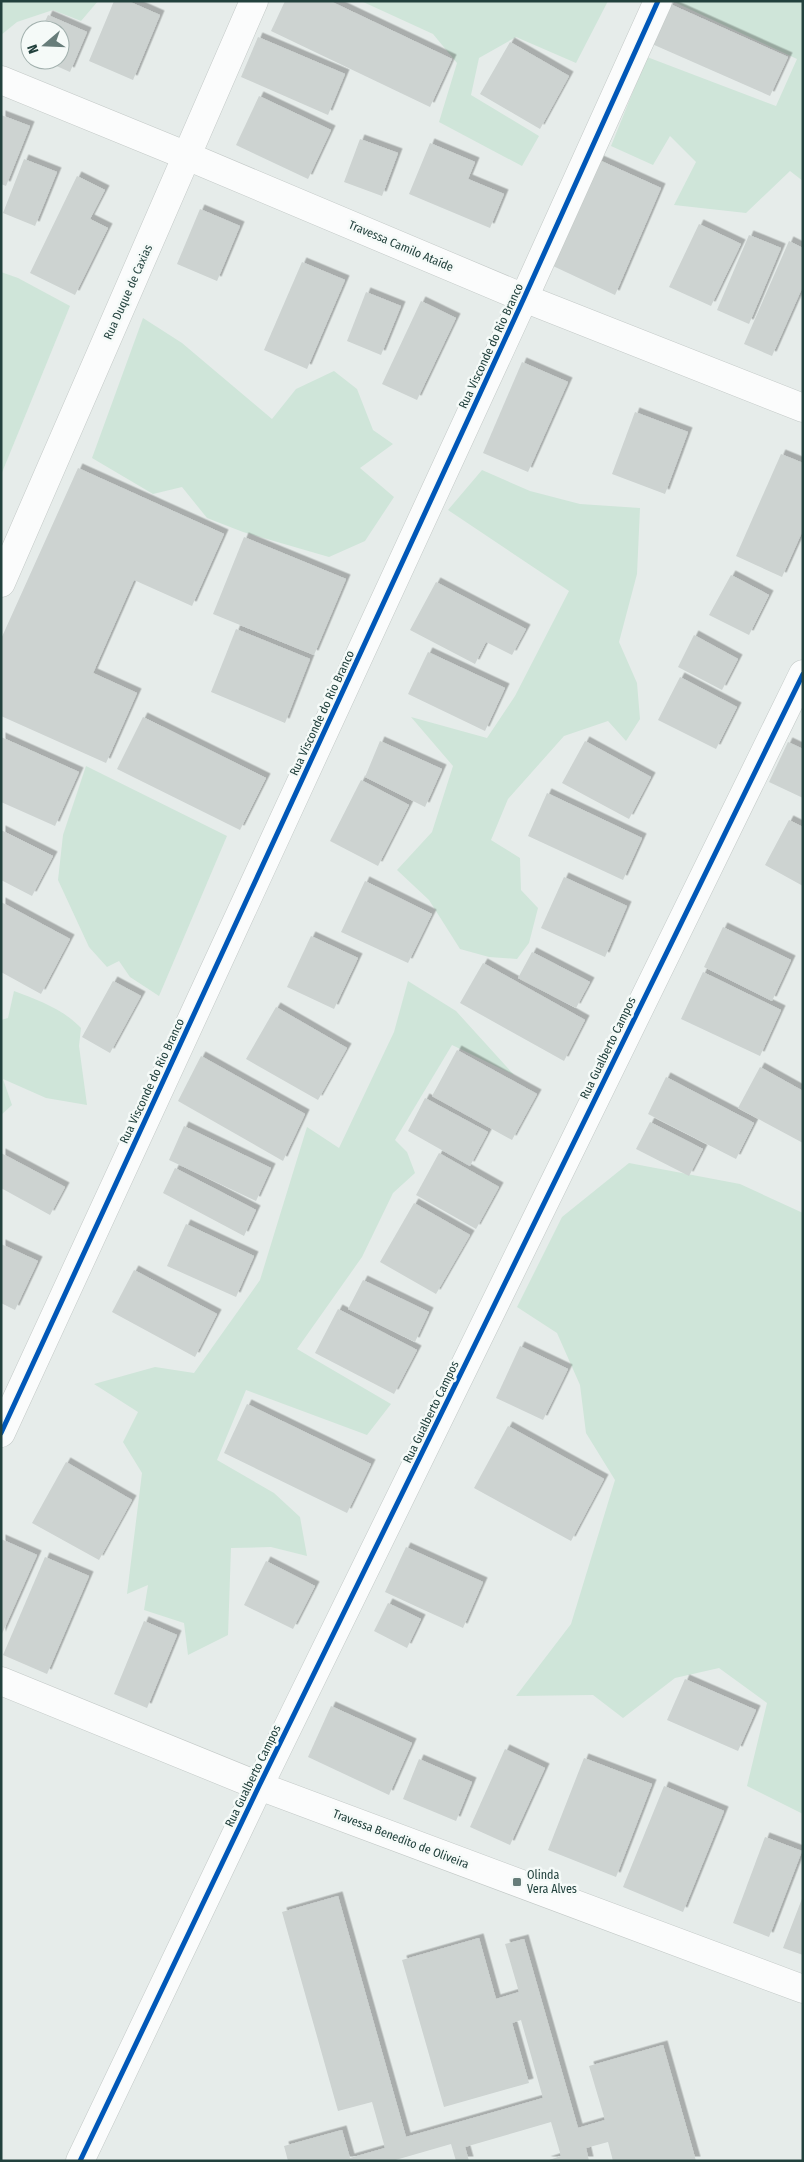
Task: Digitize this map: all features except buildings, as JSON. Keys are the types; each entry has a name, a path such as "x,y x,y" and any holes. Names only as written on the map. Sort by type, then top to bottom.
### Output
{"street":[{"name":"Rua Duque de Caxias","path":"1,583 254,1"},
{"name":"Rua Visconde do Rio Branco","path":"1,1433 524,298 658,1"},
{"name":"Travessa Camilo Ataíde","path":"1,80 524,298 803,408"},
{"name":"Rua Gualberto Campos","path":"80,2161 259,1786 803,674"},
{"name":"Travessa Benedito de Oliveira","path":"1,1681 259,1786 803,1989"}],"green space":[{"path":"1,1 98,1 81,21 53,10 20,20 1,35"},
{"path":"361,1 608,1 576,63 516,37 479,58 471,95 539,136 522,166 439,122 457,63 433,34"},
{"path":"672,1 803,1 803,181 790,171 746,213 674,205 696,162 670,136 653,165 611,146 647,57 776,106 797,59"},
{"path":"1,272 18,278 70,306 1,475"},
{"path":"143,318 182,343 272,419 296,389 334,371 357,389 373,430 393,444 360,468 394,497 365,541 329,557 243,532 207,518 182,487 153,494 92,458"},
{"path":"482,470 530,491 580,504 640,508 637,574 619,642 637,683 640,719 626,741 608,721 564,736 508,799 491,840 520,858 521,890 538,908 529,943 517,959 489,957 460,949 429,900 397,870 432,832 453,766 411,717 487,738 515,696 569,591 448,510"},
{"path":"86,766 227,836 159,996 130,977 119,961 107,967 89,947 58,880 63,835"},
{"path":"408,981 456,1011 514,1075 452,1045 395,1140 407,1152 415,1173 393,1193 362,1257 297,1349 391,1404 367,1435 246,1390 217,1460 274,1493 300,1517 307,1556 271,1547 231,1548 228,1635 188,1655 184,1623 144,1610 148,1585 127,1594 142,1473 123,1442 138,1412 94,1384 155,1367 194,1373 260,1280 307,1127 339,1148 394,1032"},
{"path":"14,991 58,1010 81,1028 79,1046 87,1105 46,1098 3,1079 12,1105 1,1115 1,1020 8,1018"},
{"path":"629,1163 740,1184 803,1213 803,1814 747,1786 767,1703 719,1668 675,1678 623,1718 593,1695 516,1696 571,1624 615,1480 586,1433 580,1385 557,1333 517,1307 562,1217"}],"cycle path":[{"path":"1,1433 524,298 658,1"},
{"path":"80,2161 259,1786 803,674"}],"place":[{"name":"Olinda Vera Alves","path":"517,1882"}]}
